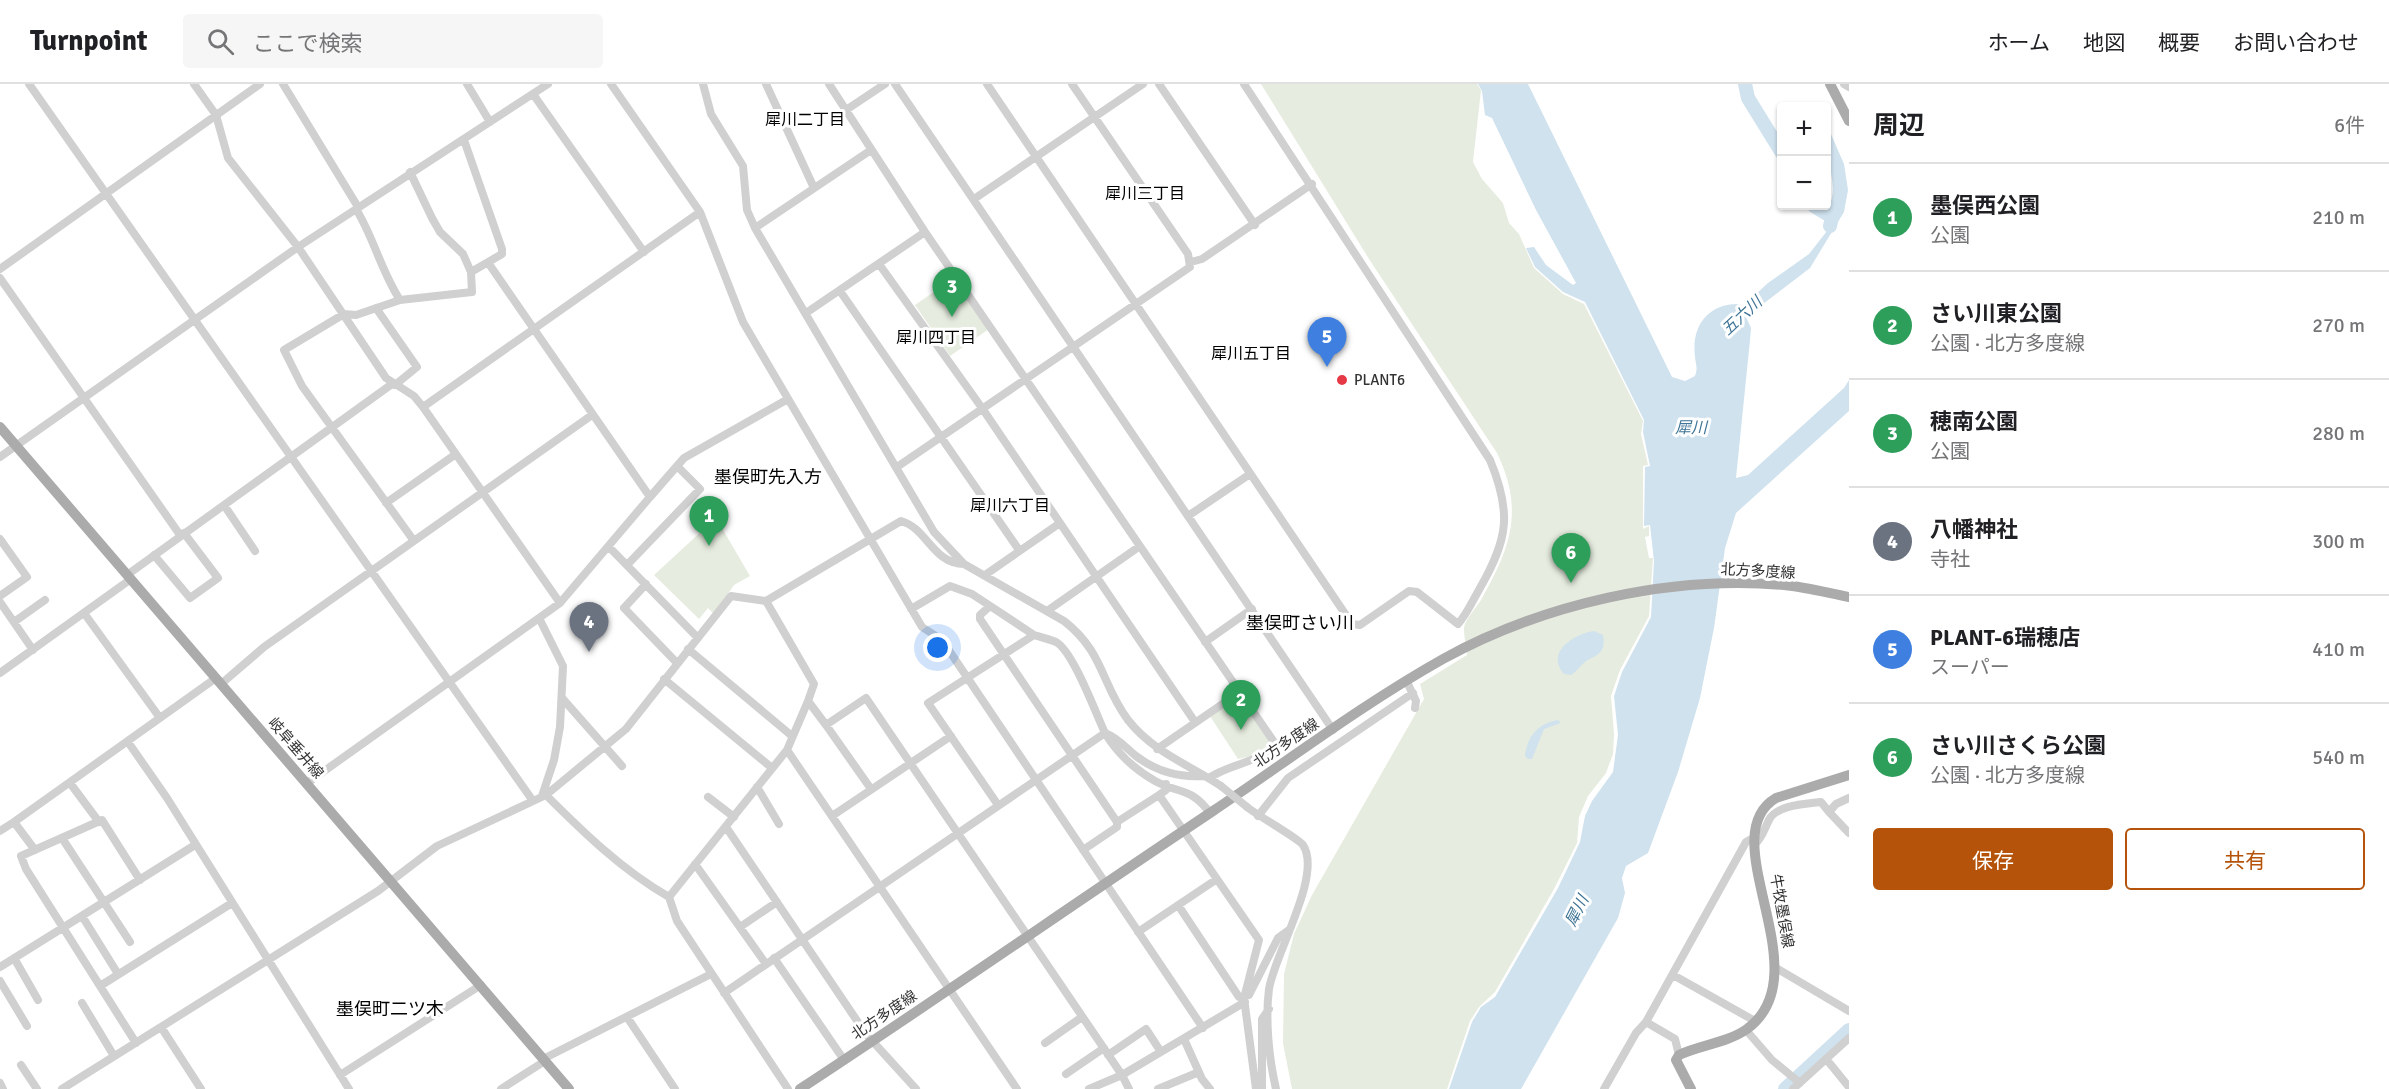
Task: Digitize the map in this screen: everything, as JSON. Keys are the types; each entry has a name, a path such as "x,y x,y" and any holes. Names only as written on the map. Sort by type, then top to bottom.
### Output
{"main road":[{"path":"1830,84 1849,121"},
{"name":"岐阜垂井線","path":"0,428 569,1089"},
{"name":"北方多度線","path":"800,1089 1333,729 1453,654 1490,636 1596,601 1658,590 1711,584 1785,585 1849,597"},
{"name":"牛牧墨俣線","path":"1679,1055 1704,1048 1746,1030 1755,1021 1769,999 1776,968 1755,840 1758,818 1768,802 1786,794 1849,775"},
{"path":"1679,1055 1676,1060 1679,1069 1692,1089"}],"street":[{"path":"28,84 533,801"},
{"path":"194,84 216,115 228,158 298,247 394,385 414,396 423,407 560,603"},
{"path":"0,269 260,84"},
{"path":"283,84 357,208 367,227 385,277 399,300"},
{"path":"467,84 490,122"},
{"path":"0,457 83,396 298,247 548,84"},
{"path":"611,84 700,212 743,322 922,627 942,640 1203,1028"},
{"path":"704,84 705,98 711,114 743,166 747,210 755,228 934,532 964,564"},
{"path":"766,84 814,188"},
{"path":"829,84 925,232 1274,742 1273,749 1258,760 1207,777 1191,777 1155,768 1116,738 1105,733"},
{"path":"846,110 885,84"},
{"path":"895,84 1333,729"},
{"path":"987,84 1355,626 1410,591 1417,592 1458,624 1498,552 1504,524 1503,491 1490,460 1312,184 1244,84"},
{"path":"1072,84 1188,254 1191,262"},
{"path":"974,199 1143,84"},
{"path":"1158,84 1255,225"},
{"path":"1844,84 1849,87"},
{"path":"533,94 644,252"},
{"path":"464,140 480,180 502,249 502,254 489,264 471,272"},
{"path":"755,228 871,150"},
{"path":"410,172 440,232 463,254 471,272 472,292 399,300 356,315 344,314 284,350 302,386 414,541"},
{"path":"897,467 1185,271 1191,262 1203,259 1312,184"},
{"path":"423,407 700,212"},
{"path":"806,314 925,232"},
{"path":"489,264 650,497"},
{"path":"879,264 982,408 1195,722"},
{"path":"0,278 182,534 218,578 190,598 154,555"},
{"path":"840,291 1019,550"},
{"path":"0,673 84,613 182,534 417,367 376,308"},
{"path":"306,784 560,603 684,458 788,399"},
{"path":"0,831 160,718 219,681 592,415"},
{"path":"386,503 456,454"},
{"path":"628,564 700,489 677,466"},
{"path":"1188,516 1250,474"},
{"path":"224,505 255,551"},
{"path":"62,1089 391,881 437,846 544,795 626,729 731,596 766,602 901,522 905,522 945,560 964,564 985,575 1079,632 1090,645 1127,718 1157,749 1207,777 1258,816 1299,840 1306,851 1305,886 1270,986 1269,1009 1276,1089"},
{"path":"985,575 1060,523"},
{"path":"0,539 27,577 0,596"},
{"path":"1047,611 1140,546"},
{"path":"609,547 698,638"},
{"path":"646,584 624,608 676,663"},
{"path":"911,609 950,586 972,594 1034,635 1057,642 1073,662 1113,747 1132,765 1157,782 1187,790 1210,813"},
{"path":"14,622 45,600"},
{"path":"0,602 33,650"},
{"path":"669,897 787,750 814,684 766,602"},
{"path":"990,606 980,615 980,620 1117,822"},
{"path":"1205,642 1252,609"},
{"path":"84,613 160,718"},
{"path":"539,618 563,666 562,698 554,760 544,795"},
{"path":"999,805 928,703 1034,635"},
{"path":"688,649 792,736"},
{"path":"664,679 772,768"},
{"path":"1407,682 1416,701 1415,708"},
{"path":"1157,749 1240,692"},
{"path":"1258,816 1288,778 1413,693"},
{"path":"562,698 622,766"},
{"path":"826,725 866,698 1106,1051 1129,1089"},
{"path":"808,701 871,789"},
{"path":"724,993 1105,733"},
{"path":"832,816 951,736"},
{"path":"128,742 167,798 349,1089"},
{"path":"787,750 1017,1089"},
{"path":"70,783 99,822"},
{"path":"1083,850 1117,826 1117,822 1166,790 1166,784"},
{"path":"757,787 779,824"},
{"path":"544,795 646,884 669,897 677,921 788,1089"},
{"path":"1159,795 1259,940 1245,1000 1256,1089"},
{"path":"708,797 734,817"},
{"path":"1829,812 1836,804 1849,798"},
{"path":"1604,1089 1636,1033 1646,1022 1746,842 1755,840 1765,831 1770,817 1777,811 1821,802 1849,833"},
{"path":"135,1042 26,868 21,856 102,820 140,880"},
{"path":"14,822 35,850"},
{"path":"726,826 872,1041 916,1089"},
{"path":"62,838 130,942"},
{"path":"0,967 195,845"},
{"path":"695,864 766,964"},
{"path":"1138,932 1217,879"},
{"path":"740,927 777,902"},
{"path":"100,986 231,903"},
{"path":"1178,905 1239,997 1245,1000"},
{"path":"82,916 118,974"},
{"path":"1089,1089 1122,1075 1203,1028 1245,1000 1255,988 1278,938 1289,930"},
{"path":"14,958 38,1000"},
{"path":"774,958 844,1060"},
{"path":"1776,968 1849,1011"},
{"path":"501,1089 511,1087 544,1060 711,974"},
{"path":"1673,975 1755,1021"},
{"path":"0,981 27,1026"},
{"path":"340,1075 481,986"},
{"path":"82,1003 114,1056"},
{"path":"1262,1089 1262,1019 1269,1009"},
{"path":"627,1017 675,1089"},
{"path":"1045,1043 1082,1017"},
{"path":"1646,1022 1675,1039 1679,1055"},
{"path":"161,1027 201,1089"},
{"path":"1066,1074 1146,1029 1161,1052"},
{"path":"1746,1030 1772,1060 1792,1074 1798,1084 1849,1038"},
{"path":"1184,1039 1199,1072 1210,1089"},
{"path":"1827,1060 1849,1087"},
{"path":"21,1065 37,1089"},
{"path":"1158,1089 1199,1072"},
{"path":"0,1083 3,1089"}],"shaded area":[{"path":"1261,84 1477,84 1481,90 1473,162 1482,179 1503,203 1509,223 1519,234 1534,268 1563,294 1584,304 1643,421 1641,434 1648,465 1643,466 1643,529 1649,526 1649,536 1645,537 1649,558 1653,558 1649,616 1620,670 1611,696 1613,754 1606,773 1588,796 1579,817 1577,843 1554,889 1495,992 1479,1007 1470,1021 1447,1089 1292,1089 1283,1043 1284,974 1294,934 1312,895 1424,699 1420,684 1467,655 1465,625 1491,581 1506,546 1512,511 1510,493 1506,474 1497,453 1369,259"},
{"path":"954,278 989,329 950,356 915,305"},
{"path":"716,518 750,576 734,585 714,614 708,608 699,619 654,575"},
{"path":"1239,696 1271,744 1257,755 1238,759 1210,716"}],"water":[{"name":"犀川","path":"1478,84 1528,84 1672,377 1685,381 1695,376 1696,373 1694,346 1699,326 1704,318 1711,312 1729,305 1740,304 1742,307 1768,283 1809,254 1827,231 1823,216 1827,210 1831,210 1833,191 1831,134 1844,164 1848,190 1844,212 1810,268 1746,317 1751,328 1736,478 1748,475 1844,388 1849,380 1849,411 1736,513 1725,548 1714,628 1700,698 1678,772 1648,853 1626,866 1622,878 1625,893 1618,918 1521,1089 1449,1089 1472,1022 1481,1007 1495,997 1558,888 1580,842 1585,816 1592,801 1613,772 1618,735 1614,696 1622,672 1651,617 1654,561 1650,525 1644,526 1645,467 1650,466 1643,432 1644,420 1585,302 1563,292 1535,267 1526,248 1534,247 1546,265 1573,285 1576,283 1536,210 1492,118 1485,115 1482,91"},
{"path":"1594,631 1603,635 1600,652 1571,675 1564,674 1558,659 1564,646 1578,636"},
{"path":"1558,720 1561,723 1544,729 1532,759 1528,759 1525,756 1531,737 1545,724"}],"waterway":[{"name":"五六川","path":"1745,84 1748,98 1777,145"},
{"name":"五六川","path":"1821,210 1832,217 1830,226"},
{"path":"1785,1089 1849,1030"}],"place":[{"name":"穂南公園","path":"952,317"},
{"name":"PLANT-6瑞穂店","path":"1327,367"},
{"name":"PLANT6","path":"1342,380"},
{"name":"墨俣西公園","path":"709,546"},
{"name":"さい川さくら公園","path":"1571,583"},
{"name":"八幡神社","path":"589,652"},
{"name":"さい川東公園","path":"1241,730"}],"district":[{"name":"犀川二丁目","path":"805,120"},
{"name":"犀川三丁目","path":"1145,194"},
{"name":"犀川四丁目","path":"936,338"},
{"name":"犀川五丁目","path":"1251,354"},
{"name":"墨俣町先入方","path":"768,477"},
{"name":"犀川六丁目","path":"1010,506"},
{"name":"墨俣町さい川","path":"1300,623"},
{"name":"墨俣町二ツ木","path":"390,1009"}]}
